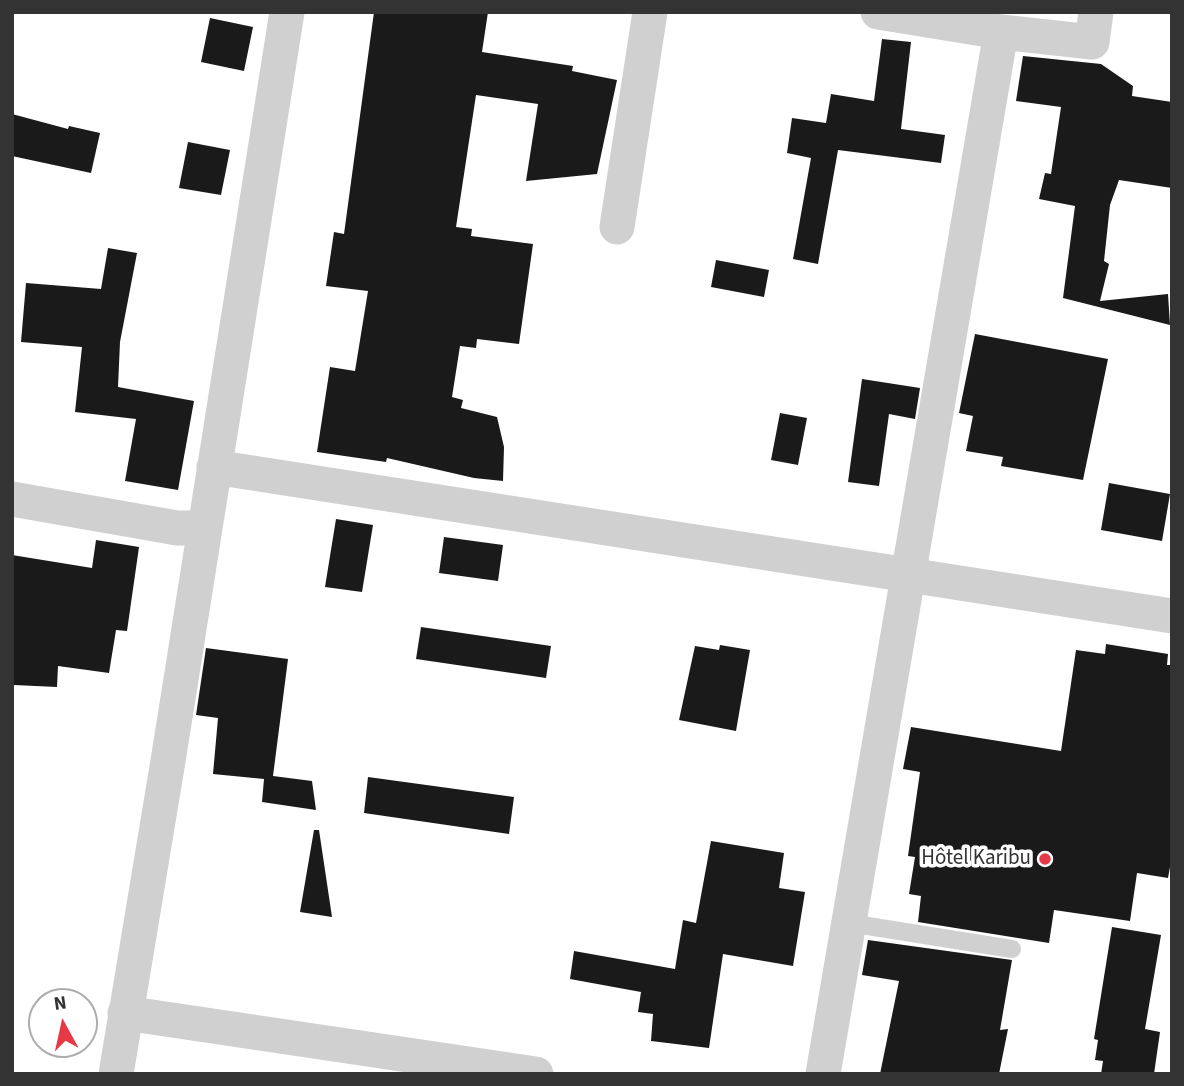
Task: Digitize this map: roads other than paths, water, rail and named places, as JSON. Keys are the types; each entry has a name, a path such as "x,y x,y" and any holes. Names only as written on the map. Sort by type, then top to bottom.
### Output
{"street":[{"path":"116,1074 287,12"},
{"path":"617,227 650,12"},
{"path":"878,12 1001,32 1092,42 1096,12"},
{"path":"823,1074 1001,32"},
{"path":"214,467 1172,616"},
{"path":"12,499 177,528 204,528"},
{"path":"125,1013 482,1070 536,1074"}],"lane":[{"path":"849,923 1012,949"}],"place":[{"name":"Hôtel Karibu","path":"1045,859"}]}
